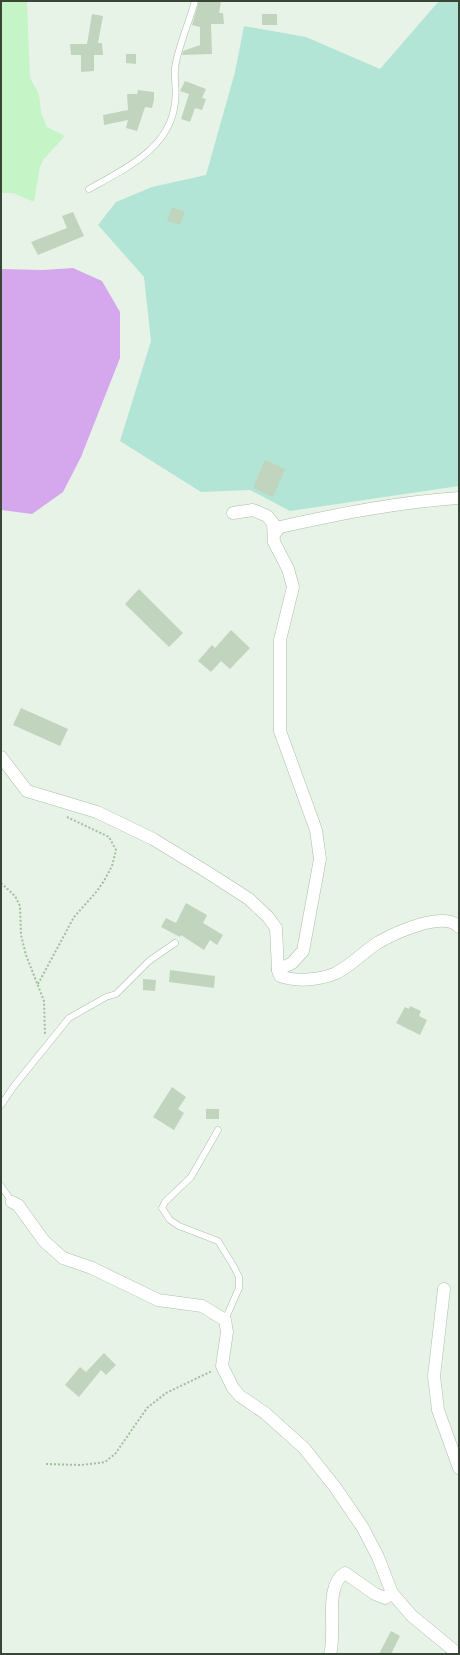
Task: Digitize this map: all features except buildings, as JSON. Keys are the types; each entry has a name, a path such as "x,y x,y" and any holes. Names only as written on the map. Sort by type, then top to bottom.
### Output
{"street":[{"path":"275,533 280,527 380,507 418,501 459,498"},
{"path":"233,513 253,510 267,516 273,523 275,533 274,542 288,569 293,587 280,640 280,731 316,830 320,859 303,951 292,963 278,970"},
{"path":"1,756 27,791 97,812 153,840 249,899 268,917 276,928 278,970 280,976 290,980 314,979 335,974 379,942 422,923 439,920 457,924 459,927"},
{"path":"12,1202 18,1204 44,1241 63,1258 92,1268 158,1300 202,1306 225,1320 227,1332 222,1366 233,1388 240,1396 265,1413 304,1448 335,1487 363,1528 378,1557 392,1593 412,1616 458,1654"},
{"path":"444,1289 434,1376 438,1410 459,1468"},
{"path":"330,1654 333,1593 335,1582 339,1577 345,1573 375,1594 385,1598 392,1593"}],"lane":[{"path":"89,189 129,167 151,149 167,132 175,103 176,68 195,1"},
{"path":"1,1105 68,1018 106,997 116,994 149,961 175,943"},
{"path":"218,1130 196,1170 165,1202 162,1208 170,1220 179,1226 218,1241 233,1265 238,1277 239,1288 225,1320"},
{"path":"1,1186 12,1202"}],"path":[{"path":"38,984 74,917 104,881 112,866 116,850 109,837 67,816"},
{"path":"1,883 15,896 20,906 22,935 26,955 44,1001 45,1048"},
{"path":"46,1464 81,1465 105,1462 115,1454 147,1408 166,1393 222,1366"}],"shaded area":[{"path":"439,1 459,1 459,486 290,511 250,490 201,492 120,441 151,341 144,277 98,225 116,202 152,187 206,175 235,72 244,26 306,37 380,69"},
{"path":"73,268 102,281 120,312 120,358 81,457 63,492 32,514 1,510 1,269 43,270"}],"sand":[{"path":"1,1 27,1 30,78 39,94 41,113 47,127 65,136 44,159 40,167 34,202 13,193 1,193"}]}
